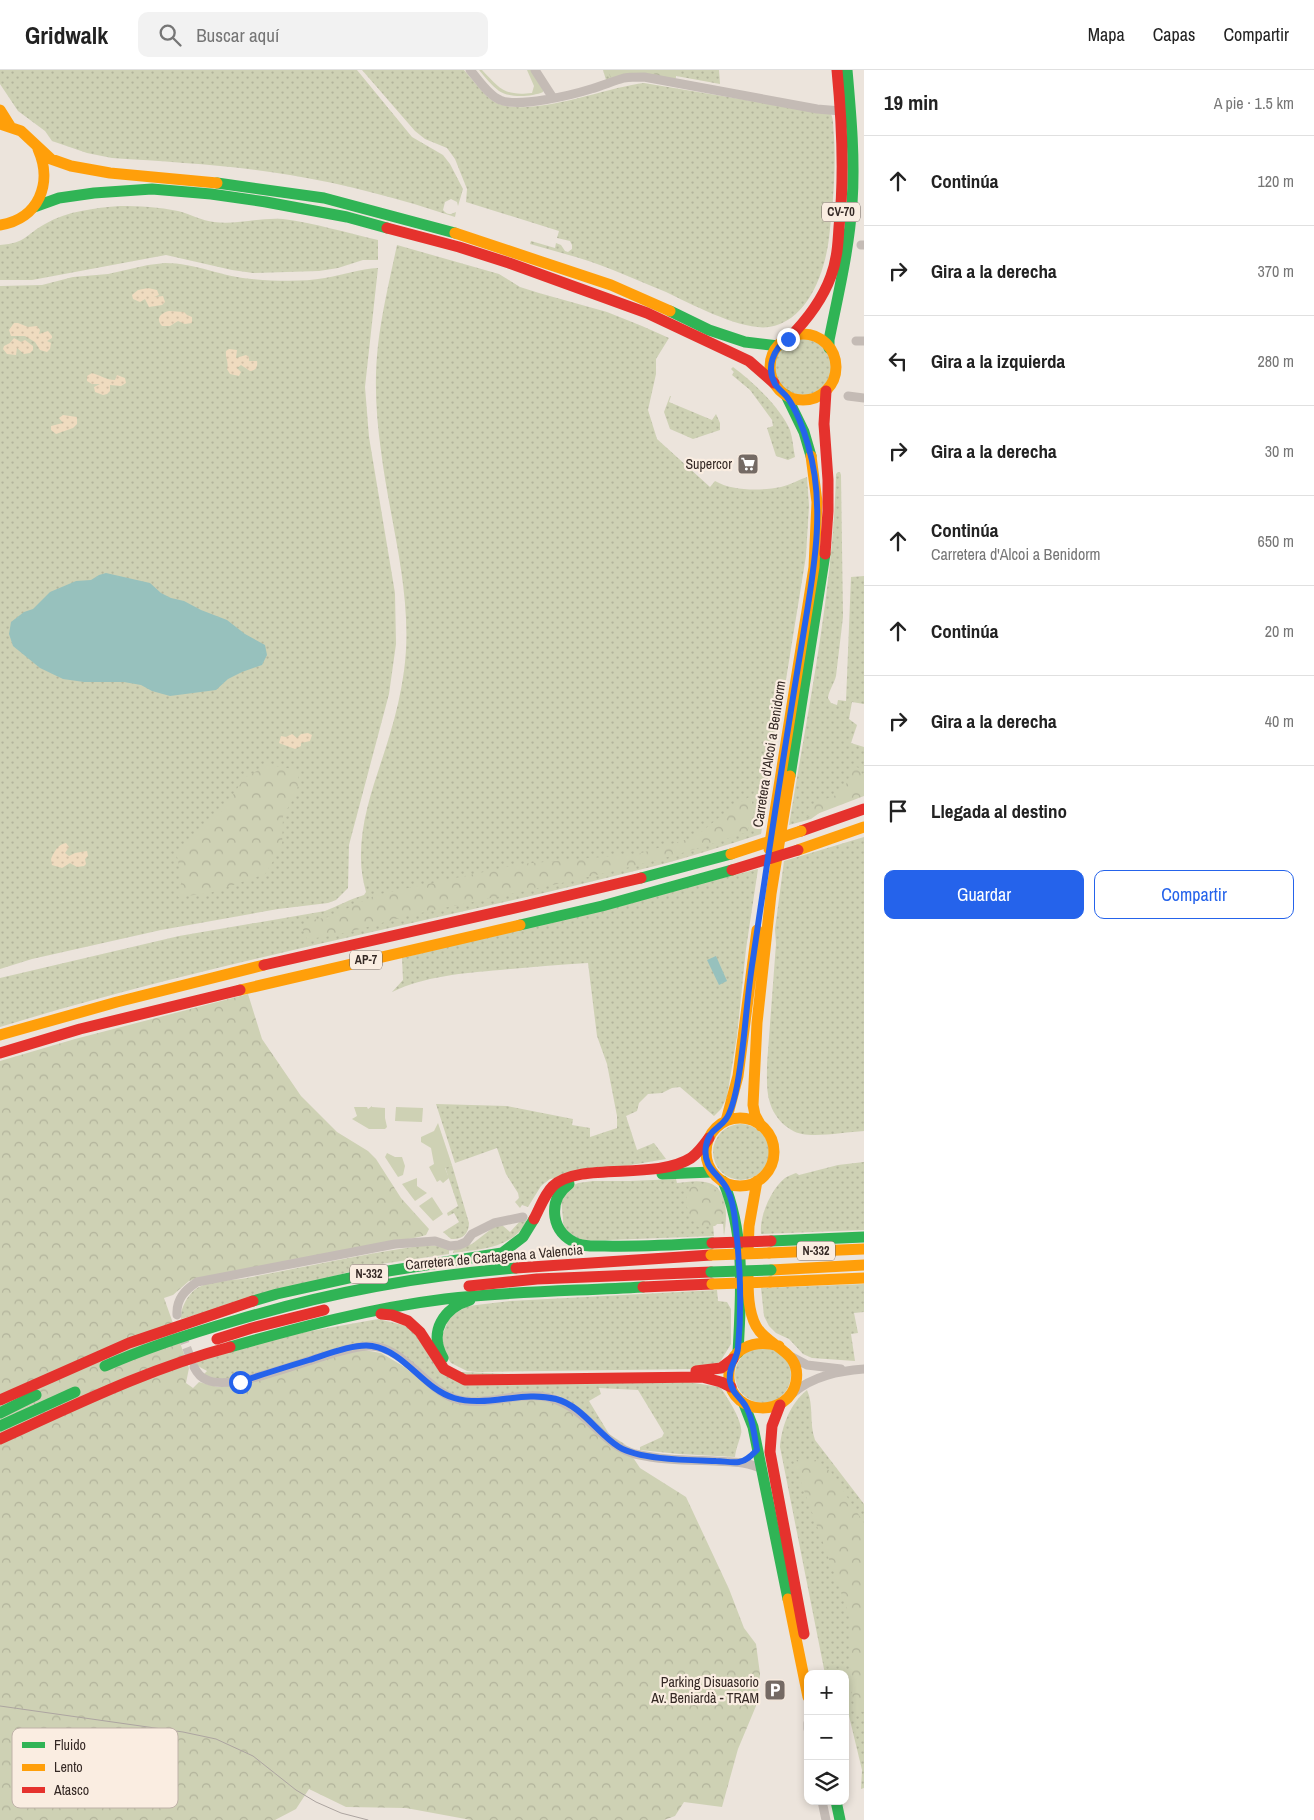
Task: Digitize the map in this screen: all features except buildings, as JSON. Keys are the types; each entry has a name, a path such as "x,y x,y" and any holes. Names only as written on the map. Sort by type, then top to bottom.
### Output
{"main road":[{"name":"CV-70","path":"778,346 802,326 816,307 831,277 834,266 842,198 841,111 837,70"},
{"name":"CV-70","path":"830,348 843,271 858,151 848,70"},
{"path":"0,110 5,125 21,131 52,160 71,166 100,172 185,179 324,198 459,234 611,286 652,302 709,330 745,342 778,346 771,364 771,374 774,383"},
{"path":"0,225 5,225 21,218 34,207 42,193 45,177 43,162 37,147"},
{"path":"34,207 59,198 94,192 152,189 211,194 347,217 410,232 467,250 647,313 748,361 786,395 796,399 807,400 817,397 826,391"},
{"name":"CV-70","path":"788,339 806,335 815,337 830,348 834,355 836,372 833,382 826,391"},
{"name":"Carretera d'Alcoi a Benidorm","path":"762,1126 755,1115 753,1105 757,1014 771,894 824,568 828,511 824,424 826,391"},
{"name":"Carretera d'Alcoi a Benidorm","path":"726,1121 733,1101 738,1076 776,799 816,545 817,497 812,459 801,426 786,395"},
{"name":"AP-7","path":"0,1035 128,999 312,954 595,890 731,854 864,809"},
{"name":"AP-7","path":"0,1053 80,1029 256,986 602,906 732,870 864,828"},
{"path":"762,1126 744,1118 726,1121 719,1125 709,1138 706,1156 712,1172 723,1181 740,1186 757,1181 749,1226 748,1288 756,1325 763,1336 792,1357 796,1366 795,1386 791,1394 780,1405 772,1426 770,1452 811,1670"},
{"name":"CV-70","path":"757,1181 769,1169 774,1152 773,1144 762,1126"},
{"name":"N-332","path":"0,1400 129,1343 226,1308 277,1294 363,1275 502,1253 519,1242 529,1228 550,1188 562,1180 598,1173 657,1168 677,1164 693,1157 709,1138"},
{"name":"N-332","path":"712,1172 590,1178 572,1182 562,1189 556,1200 554,1211 556,1225 565,1237 580,1245 634,1247 712,1243 770,1247 864,1237"},
{"path":"723,1181 729,1193 734,1211 738,1244 739,1319 735,1356 730,1368 731,1388 736,1397 744,1404 753,1408 762,1409 780,1405"},
{"path":"470,1259 616,1250 634,1247"},
{"name":"Carretera de Cartagena a Valencia","path":"0,1412 122,1358 192,1333 347,1290 464,1272 711,1255 770,1247 864,1249"},
{"name":"Carretera de Cartagena a Valencia","path":"0,1426 95,1384 168,1355 252,1328 332,1308 418,1292 537,1279 711,1278 771,1270 864,1265"},
{"path":"0,1438 112,1388 206,1353 261,1337 348,1316 444,1299 711,1278 770,1282 864,1278"},
{"path":"485,1295 452,1308 440,1324 437,1334 441,1355 456,1371 466,1375 698,1371 721,1368 753,1343 762,1342 779,1346"},
{"path":"348,1316 389,1314 408,1319 420,1330 443,1369 465,1380 702,1378 721,1382 731,1388"},
{"path":"744,1404 753,1427 804,1677"},
{"path":"829,1805 831,1820"},
{"path":"837,1805 840,1820"}],"street":[{"path":"470,70 494,97 502,101 532,102 591,89 625,78 644,77 817,109 841,111"},
{"path":"535,70 553,98"},
{"path":"848,396 864,398"},
{"path":"177,1315 176,1306 185,1290 197,1282 395,1244 434,1240 450,1246 460,1245 466,1242 472,1234 494,1223 523,1217"},
{"path":"194,1367 197,1374 207,1380 220,1383 240,1382 343,1349 370,1346 388,1351 404,1361 435,1387 454,1398 478,1401 538,1396 558,1400 577,1410 620,1447 635,1454 679,1459 739,1462 762,1469"},
{"path":"792,1357 807,1365 849,1370 864,1369"},
{"path":"791,1394 815,1379 849,1370"},
{"path":"739,1462 752,1456 757,1450"},
{"path":"823,1805 826,1820"},
{"path":"843,1805 846,1820"}],"green space":[{"path":"0,70 357,70 412,137 443,155 450,164 463,189 458,206 457,202 451,199 445,202 443,210 449,214 456,212 455,217 373,193 290,175 223,166 112,158 87,153 52,141 45,131 18,111 0,84"},
{"path":"362,70 464,70 489,98 507,106 544,105 644,83 831,114 835,149 834,187 827,251 819,280 804,305 794,315 783,323 769,327 758,327 731,321 603,266 530,244 531,241 555,248 556,243 561,245 565,251 568,252 572,249 570,241 557,238 559,231 466,202 467,189 455,159 447,148 425,139 415,131"},
{"path":"479,70 482,70 503,90 523,94 532,93 534,86 527,70 531,70 543,92 521,96 503,93 493,86"},
{"path":"603,70 719,70 720,84 676,76 676,78 664,76 606,80"},
{"path":"607,70 674,70 676,80 652,74 641,74 612,80"},
{"path":"120,206 171,210 223,223 283,219 307,223 378,240 378,260 363,260 338,268 319,271 253,273 166,255 32,280 0,280 0,245 20,240 62,216 91,209"},
{"path":"397,245 499,274 520,287 607,312 669,338 656,359 656,374 648,410 657,439 710,487 715,481 738,488 773,488 807,477 809,506 806,556 761,834 655,866 162,982 0,1027 0,978 179,936 325,911 364,895 366,892 361,863 363,827 398,703 404,671 406,643 406,616 400,561 381,451 376,398 376,371 380,332"},
{"path":"165,263 187,265 241,278 280,281 332,277 378,268 365,387 369,437 395,593 396,644 389,694 349,845 348,888 336,900 328,903 278,909 161,930 32,959 0,969 0,286 42,285 73,277 108,274"},
{"path":"797,339 809,339 819,343 827,351 831,367 827,383 819,391 809,395 797,395 787,391 779,383 775,373 775,361 779,351 787,343"},
{"path":"733,367 757,387 780,413 790,430 795,457 788,460 776,456 767,428 773,426 772,420 750,390 732,375 734,372 731,369"},
{"path":"670,396 669,402 712,420 716,414 720,423 720,430 693,439 670,429 664,412"},
{"path":"838,472 841,475 843,617 836,676 828,698 831,703 837,705 838,700 846,701 851,577 864,576 864,704 852,702 849,719 857,725 851,743 864,747 864,794 822,811 811,819 789,825 825,606 834,518 836,474"},
{"path":"268,765 299,770 297,793 283,816 282,847 265,874 210,893 178,897 182,879 176,852 224,809 244,778"},
{"path":"853,766 859,768 862,774 864,773 864,796 809,817 805,814 815,803 838,794 844,789"},
{"path":"751,796 754,815 747,832 667,857 585,878 406,916 336,935 307,939 301,925 313,920 329,917 376,895 521,864 638,854 695,837 731,808"},
{"path":"864,837 864,1131 824,1135 802,1134 786,1127 778,1118 770,1103 767,1089 767,1064 776,944 775,929 784,861"},
{"path":"758,869 746,949 737,1036 727,1097 721,1109 714,1116 680,1087 672,1088 662,1093 648,1094 639,1103 637,1111 626,1116 637,1150 654,1143 666,1159 550,1179 541,1186 528,1207 522,1205 520,1208 515,1202 519,1198 518,1193 506,1174 497,1148 455,1163 436,1104 507,1106 573,1119 572,1125 590,1128 590,1137 617,1128 617,1116 607,1064 597,1036 588,963 459,974 418,982 392,992 403,980 402,958"},
{"path":"248,994 262,1039 301,1096 337,1132 368,1151 376,1159 401,1198 429,1229 426,1235 419,1237 189,1281 173,1295 164,1298 189,1368 186,1383 193,1388 199,1382 218,1387 245,1384 339,1355 364,1350 381,1353 403,1366 441,1396 541,1400 558,1404 571,1412 599,1436 632,1456 640,1468 686,1497 729,1589 744,1628 756,1644 760,1674 756,1706 738,1749 722,1807 684,1802 675,1816 664,1820 471,1820 406,1808 346,1807 309,1789 296,1809 275,1820 0,1820 0,1061 75,1039"},
{"path":"372,1106 385,1108 387,1127 385,1129 369,1129 352,1119 357,1116 354,1107 367,1107 368,1109"},
{"path":"396,1107 423,1108 422,1122 395,1121"},
{"path":"438,1123 452,1165 445,1168 449,1178 443,1183 440,1180 437,1182 429,1167 434,1164 431,1148 421,1142 421,1137 434,1131"},
{"path":"735,1124 747,1124 757,1128 765,1136 769,1152 765,1168 757,1176 747,1180 735,1180 725,1176 717,1168 713,1158 713,1146 717,1136 725,1128"},
{"path":"387,1153 395,1157 402,1157 405,1166 403,1175 398,1177 385,1157"},
{"path":"864,1162 864,1230 761,1234 762,1220 767,1204 775,1189 785,1178 796,1173 799,1175 838,1165"},
{"path":"452,1165 469,1223 464,1236 455,1239 451,1239 443,1232 459,1222 454,1213 448,1216 447,1213 458,1206 445,1167"},
{"path":"417,1178 417,1186 427,1193 415,1201 402,1184"},
{"path":"676,1179 677,1183 705,1182 719,1190 723,1196 726,1212 724,1236 723,1224 713,1224 714,1236 582,1241 564,1230 561,1198 568,1188 578,1183"},
{"path":"697,1184 711,1187 721,1198 724,1218 715,1226 698,1227 689,1214 687,1194 689,1188"},
{"path":"432,1197 443,1214 433,1221 419,1206"},
{"path":"522,1219 527,1221 521,1230 504,1242 495,1246 453,1253 454,1249 472,1244 495,1226 502,1225 510,1232"},
{"path":"426,1245 441,1246 449,1249 449,1254 374,1265 181,1319 182,1310 189,1296 195,1289 205,1284"},
{"path":"864,1284 864,1312 854,1313 858,1333 851,1334 855,1361 812,1358 803,1354 789,1339 776,1333 769,1326 764,1316 761,1288"},
{"path":"717,1290 718,1301 727,1302 731,1309 731,1344 720,1362 696,1369 478,1372 467,1371 451,1363 445,1354 442,1336 450,1316 468,1306 510,1301"},
{"path":"378,1319 411,1327 439,1371 681,1381 720,1387 740,1423 741,1434 735,1457 640,1450 640,1447 662,1437 664,1433 638,1390 599,1388 601,1394 589,1401 609,1434 626,1445 609,1437 576,1407 559,1396 535,1392 481,1398 454,1394 443,1388 414,1365 361,1343 346,1345 256,1374 234,1378 216,1379 204,1374 207,1371 196,1365 197,1360 300,1333"},
{"path":"763,1347 774,1349 783,1355 789,1364 791,1375 789,1386 783,1395 774,1401 763,1403 752,1401 743,1395 737,1386 735,1375 737,1364 743,1355 752,1349"},
{"path":"807,1390 815,1440 864,1504 864,1788 861,1789 862,1770 849,1716 849,1670 824,1670 780,1447 788,1416"},
{"path":"793,1460 816,1460 831,1472 864,1523 864,1712 855,1710 851,1688 849,1614"}],"sand":[{"path":"148,288 157,290 159,295 154,297 163,296 165,302 162,305 149,307 145,299 140,302 133,299 132,295 138,290"},
{"path":"169,311 184,312 192,317 192,323 185,324 178,321 170,326 162,326 159,318"},
{"path":"14,323 28,327 37,326 40,330 39,334 48,331 52,336 47,341 51,343 50,349 47,352 40,350 35,342 25,336 11,336 9,330"},
{"path":"14,338 21,342 25,340 33,346 33,350 30,353 24,354 17,348 16,355 7,354 3,349 4,346"},
{"path":"229,349 237,350 236,358 246,355 249,357 249,361 257,361 256,368 250,371 241,365 237,368 241,372 239,376 230,374 227,369 226,353"},
{"path":"92,373 112,380 115,380 117,375 125,378 126,383 121,386 110,385 110,391 103,395 95,392 94,387 100,384 92,384 87,381 87,376"},
{"path":"63,415 77,417 77,424 73,428 56,434 51,430 51,426 63,423 59,418"},
{"path":"308,733 312,735 310,741 301,743 301,746 295,749 279,743 281,736 286,737 292,734 297,738 301,734"},
{"path":"66,843 69,847 65,853 69,856 87,851 88,856 85,859 86,864 84,866 77,867 70,863 62,868 52,865 51,859 55,851"}],"water":[{"path":"106,573 150,583 161,593 171,598 184,601 227,620 245,634 265,645 267,655 262,665 228,679 216,690 170,696 152,691 141,685 124,682 84,682 63,679 40,668 13,646 9,634 11,622 24,612 33,609 50,592 76,581 91,580"},
{"path":"716,956 727,981 719,985 707,960"}],"tunnel":[{"path":"182,1335 192,1362"}],"tram line":[{"path":"0,1706 155,1728"},
{"path":"178,1731 216,1739 253,1756 296,1790 316,1802 341,1813 368,1820"}],"traffic: fast":[{"path":"829,348 851,221 853,154 847,70"},
{"path":"217,183 324,198 455,233"},
{"path":"34,207 59,198 94,193 152,189 211,194 266,202 347,217 387,228"},
{"path":"670,311 709,330 745,342 778,346"},
{"path":"786,395 804,432 811,456"},
{"path":"790,776 825,554"},
{"path":"641,878 731,854"},
{"path":"520,925 602,906 732,870"},
{"path":"662,1174 712,1172"},
{"path":"723,1181 730,1202 739,1244 741,1287 738,1353"},
{"path":"569,1184 557,1198 555,1217 563,1234 578,1244 584,1246 632,1246 712,1243"},
{"path":"253,1301 363,1275 502,1253 523,1237 534,1219"},
{"path":"771,1241 864,1237"},
{"path":"105,1366 187,1335 307,1301 375,1286 480,1271 516,1268"},
{"path":"711,1272 771,1270"},
{"path":"230,1347 337,1319 391,1307 445,1299 494,1294 643,1287"},
{"path":"443,1358 437,1339 441,1322 453,1309 470,1300"},
{"path":"0,1426 75,1392"},
{"path":"0,1413 36,1395"},
{"path":"744,1404 753,1427 788,1599"},
{"path":"837,1805 840,1820"}],"traffic: slow":[{"path":"0,110 10,126"},
{"path":"0,124 21,131 51,159 71,166 110,173 217,183"},
{"path":"0,225 24,215 39,198 44,174 38,149"},
{"path":"455,233 611,285 670,311"},
{"path":"803,334 815,337 826,344 833,355 836,367 833,379 826,390 815,397 803,400 791,397 780,390 773,379 770,367 773,355 780,344 791,337 803,334"},
{"path":"769,849 814,567 817,502 811,456"},
{"path":"761,1126 755,1115 753,1105 757,1023 771,894 790,776"},
{"path":"798,850 864,827"},
{"path":"731,854 801,831"},
{"path":"240,990 520,925"},
{"path":"726,1121 738,1076 757,930"},
{"path":"0,1035 117,1002 264,965"},
{"path":"740,1118 753,1121 764,1128 771,1139 774,1152 771,1165 764,1176 753,1183 740,1186 727,1183 716,1176 709,1165 706,1152 709,1139 716,1128 727,1121 740,1118"},
{"path":"748,1252 749,1226 757,1181"},
{"path":"769,1253 864,1249"},
{"path":"711,1255 769,1253"},
{"path":"771,1270 864,1265"},
{"path":"748,1274 749,1301 753,1320 761,1333 768,1340 776,1345 783,1350 789,1356 794,1363 796,1371 796,1382 791,1394 783,1402 773,1407 761,1408 750,1406 740,1400 732,1391 729,1379 732,1360 737,1353 752,1345 770,1344 779,1346"},
{"path":"770,1282 864,1278"},
{"path":"712,1284 770,1282"},
{"path":"788,1599 804,1677"}],"traffic: jam":[{"path":"788,339 807,318 818,302 831,276 836,258 841,207 842,168 837,70"},
{"path":"387,228 459,247 509,263 647,313 749,361 774,383"},
{"path":"825,554 828,511 824,424 826,391"},
{"path":"801,831 864,809"},
{"path":"732,870 798,850"},
{"path":"264,965 641,878"},
{"path":"0,1053 80,1029 240,990"},
{"path":"534,1219 553,1186 565,1179 581,1174 658,1169 676,1165 694,1156 709,1138"},
{"path":"712,1243 771,1241"},
{"path":"516,1268 711,1255"},
{"path":"469,1286 537,1279 711,1272"},
{"path":"643,1287 712,1284"},
{"path":"0,1400 129,1343 253,1301"},
{"path":"217,1339 324,1310"},
{"path":"381,1314 392,1315 408,1321 420,1332 444,1369 465,1380 702,1377 731,1387"},
{"path":"0,1439 142,1376 230,1347"},
{"path":"696,1371 721,1368 733,1359"},
{"path":"780,1405 772,1426 770,1452 804,1634"}],"place":[{"name":"Supercor","path":"748,464"},
{"name":"Parking Disuasorio Av. Beniardà - TRAM","path":"775,1690"}],"route":[{"path":"240,1382 343,1349 370,1346 388,1351 404,1361 435,1387 454,1398 478,1401 538,1396 558,1400 577,1410 601,1433 620,1447 635,1454 664,1458 739,1462 752,1456 757,1450 753,1427 744,1404 736,1397 731,1388 729,1378 733,1359 738,1353 738,1253 734,1211 729,1193 723,1181 712,1172 708,1164 706,1146 713,1131 726,1121 736,1091 743,1047 750,976 776,799 814,567 817,497 812,459 801,426 786,395 774,383 771,374 773,355 778,346 788,339"}]}
